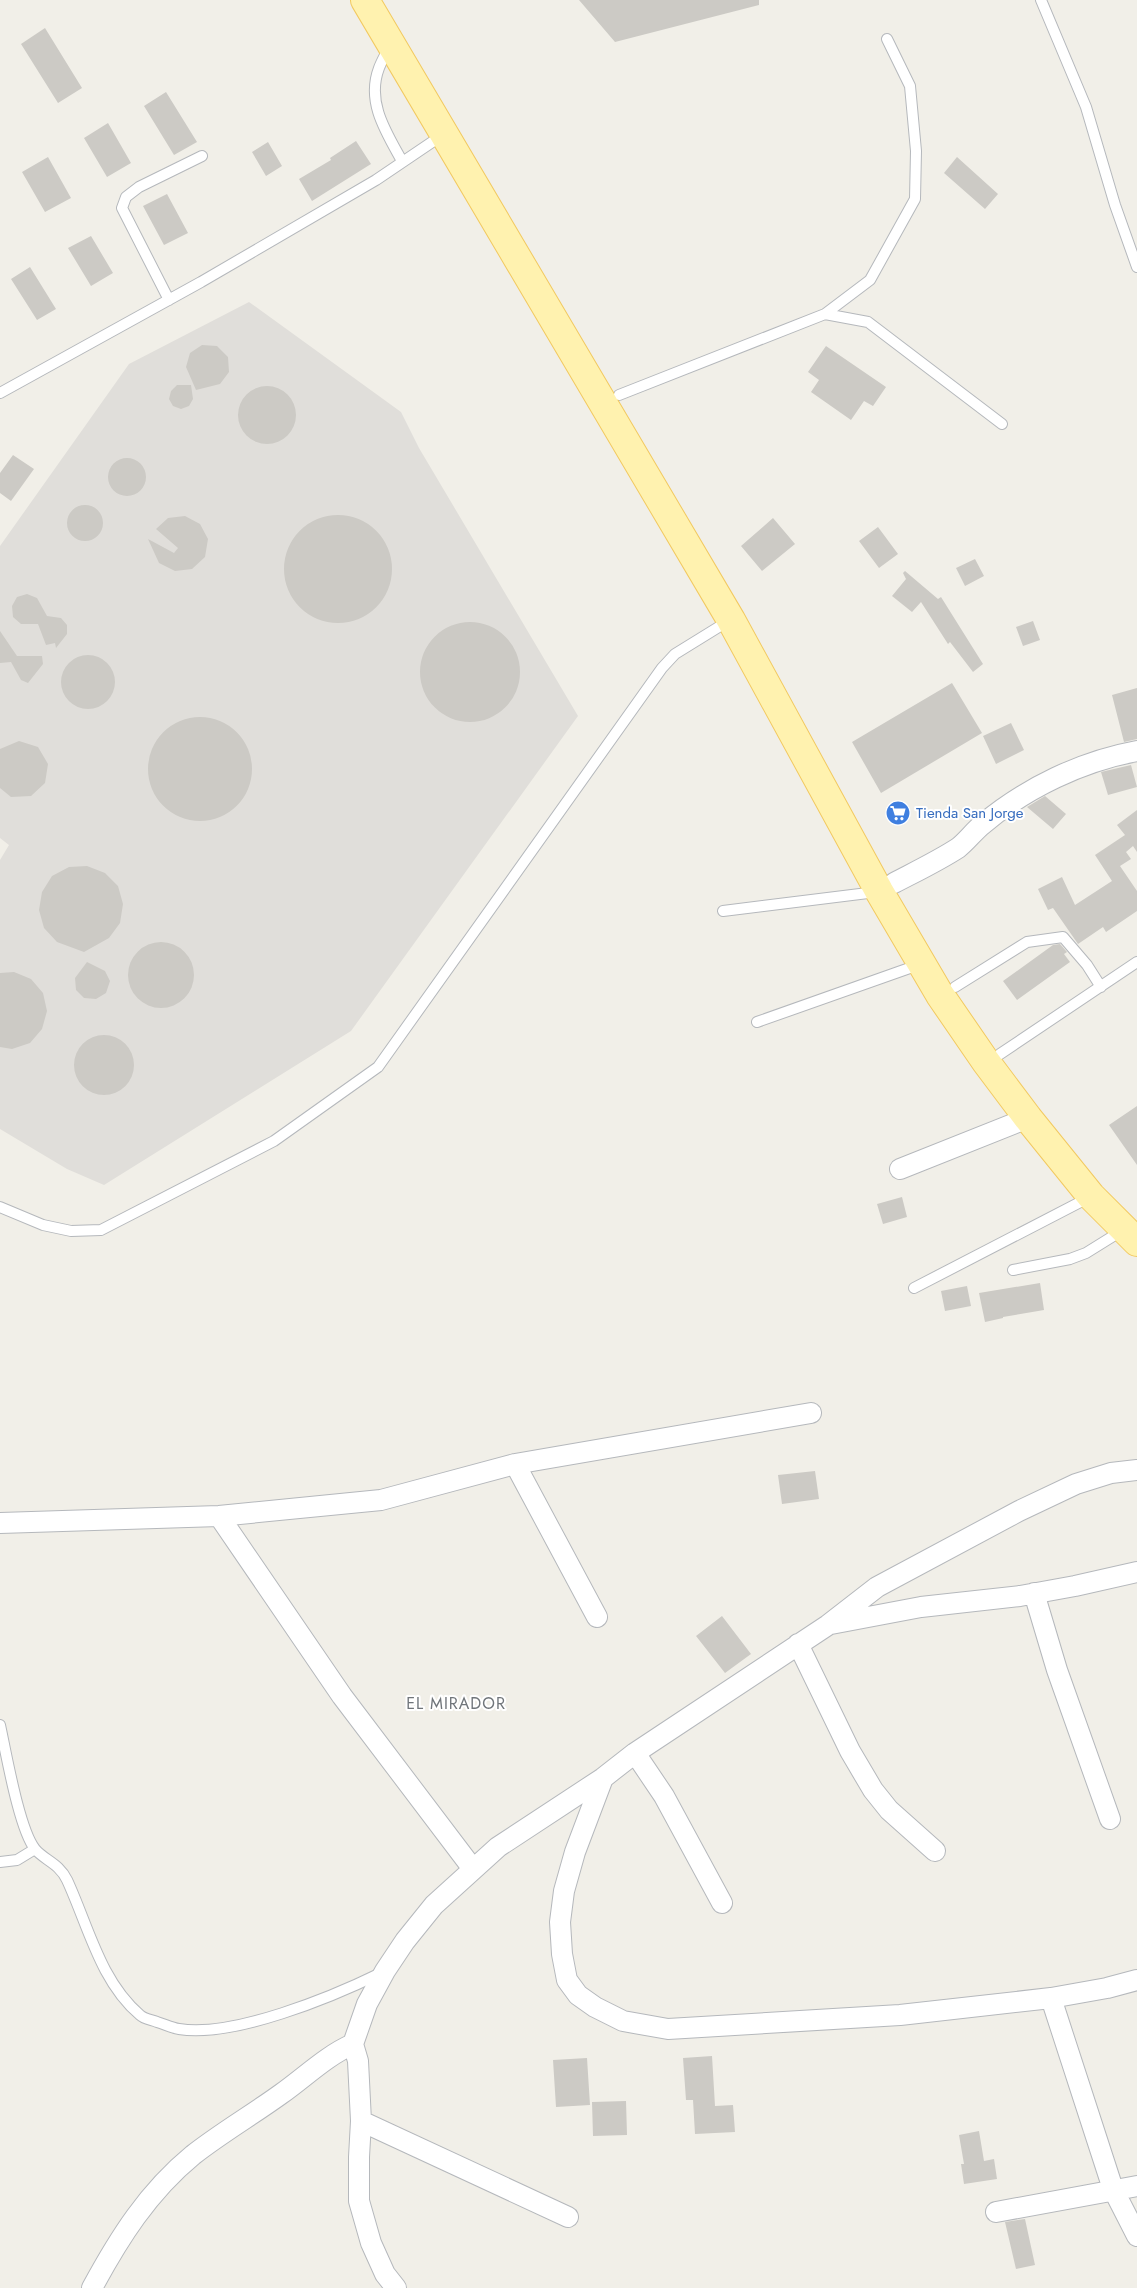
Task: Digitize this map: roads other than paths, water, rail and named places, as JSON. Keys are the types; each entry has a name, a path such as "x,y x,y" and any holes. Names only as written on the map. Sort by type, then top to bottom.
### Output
{"main road":[{"path":"365,0 887,887 1000,1054 1133,1230"},
{"path":"385,0 746,612 887,887 922,964 940,995 986,1062 1028,1118 1091,1196 1133,1230"}],"street":[{"path":"887,887 958,847 982,824 1040,785 1114,757 1137,751"},
{"path":"900,1169 1028,1118"},
{"path":"0,1523 219,1516 381,1500 515,1464 811,1413"},
{"path":"515,1464 597,1617"},
{"path":"396,2288 385,2274 371,2243 359,2201 359,2157 362,2121 358,2061 353,2044 367,2004 385,1971 404,1941 434,1905 498,1847 603,1778 635,1753 828,1625 877,1587 1019,1511 1076,1484 1112,1473 1137,1470"},
{"path":"219,1516 342,1696 473,1868"},
{"path":"828,1625 921,1607 1034,1593 1137,1572"},
{"path":"1034,1593 1057,1670 1110,1819"},
{"path":"798,1644 850,1751 872,1790 889,1810 935,1851"},
{"path":"635,1753 664,1796 722,1903"},
{"path":"603,1778 575,1852 564,1891 560,1922 562,1954 567,1980 578,1995 594,2007 623,2021 668,2029 900,2015 1051,1998 1107,1988 1137,1980"},
{"path":"1051,1998 1113,2189 1137,2236"},
{"path":"92,2288 118,2239 148,2200 193,2156 281,2094 337,2051 353,2044"},
{"path":"362,2121 568,2217"},
{"path":"996,2212 1137,2186"}],"lane":[{"path":"1040,0 1086,107 1137,267"},
{"path":"619,395 825,314 870,280 915,199 916,151 910,86 887,39"},
{"path":"391,44 378,68 374,96 380,121 402,161"},
{"path":"0,393 169,300 376,180 445,134"},
{"path":"169,300 122,208 126,197 139,186 202,156"},
{"path":"825,314 868,322 1002,424"},
{"path":"0,1199 5,1210 43,1225 71,1231 101,1230 274,1141 378,1067 662,668 674,654 731,620"},
{"path":"723,911 798,903 887,887"},
{"path":"955,987 1027,942 1063,937 1087,965 1100,987"},
{"path":"1000,1054 1137,962"},
{"path":"757,1022 922,964"},
{"path":"914,1288 1091,1196"},
{"path":"1013,1270 1086,1253 1133,1230"},
{"path":"0,1725 20,1813 35,1849 52,1861 66,1878 89,1937 120,1994 141,2017 178,2029 215,2030 263,2018 342,1992 385,1971"},
{"path":"0,1862 17,1860 35,1849"}],"place":[{"name":"Tienda San Jorge","path":"898,813"}],"district":[{"name":"EL MIRADOR","path":"456,1703"}]}
